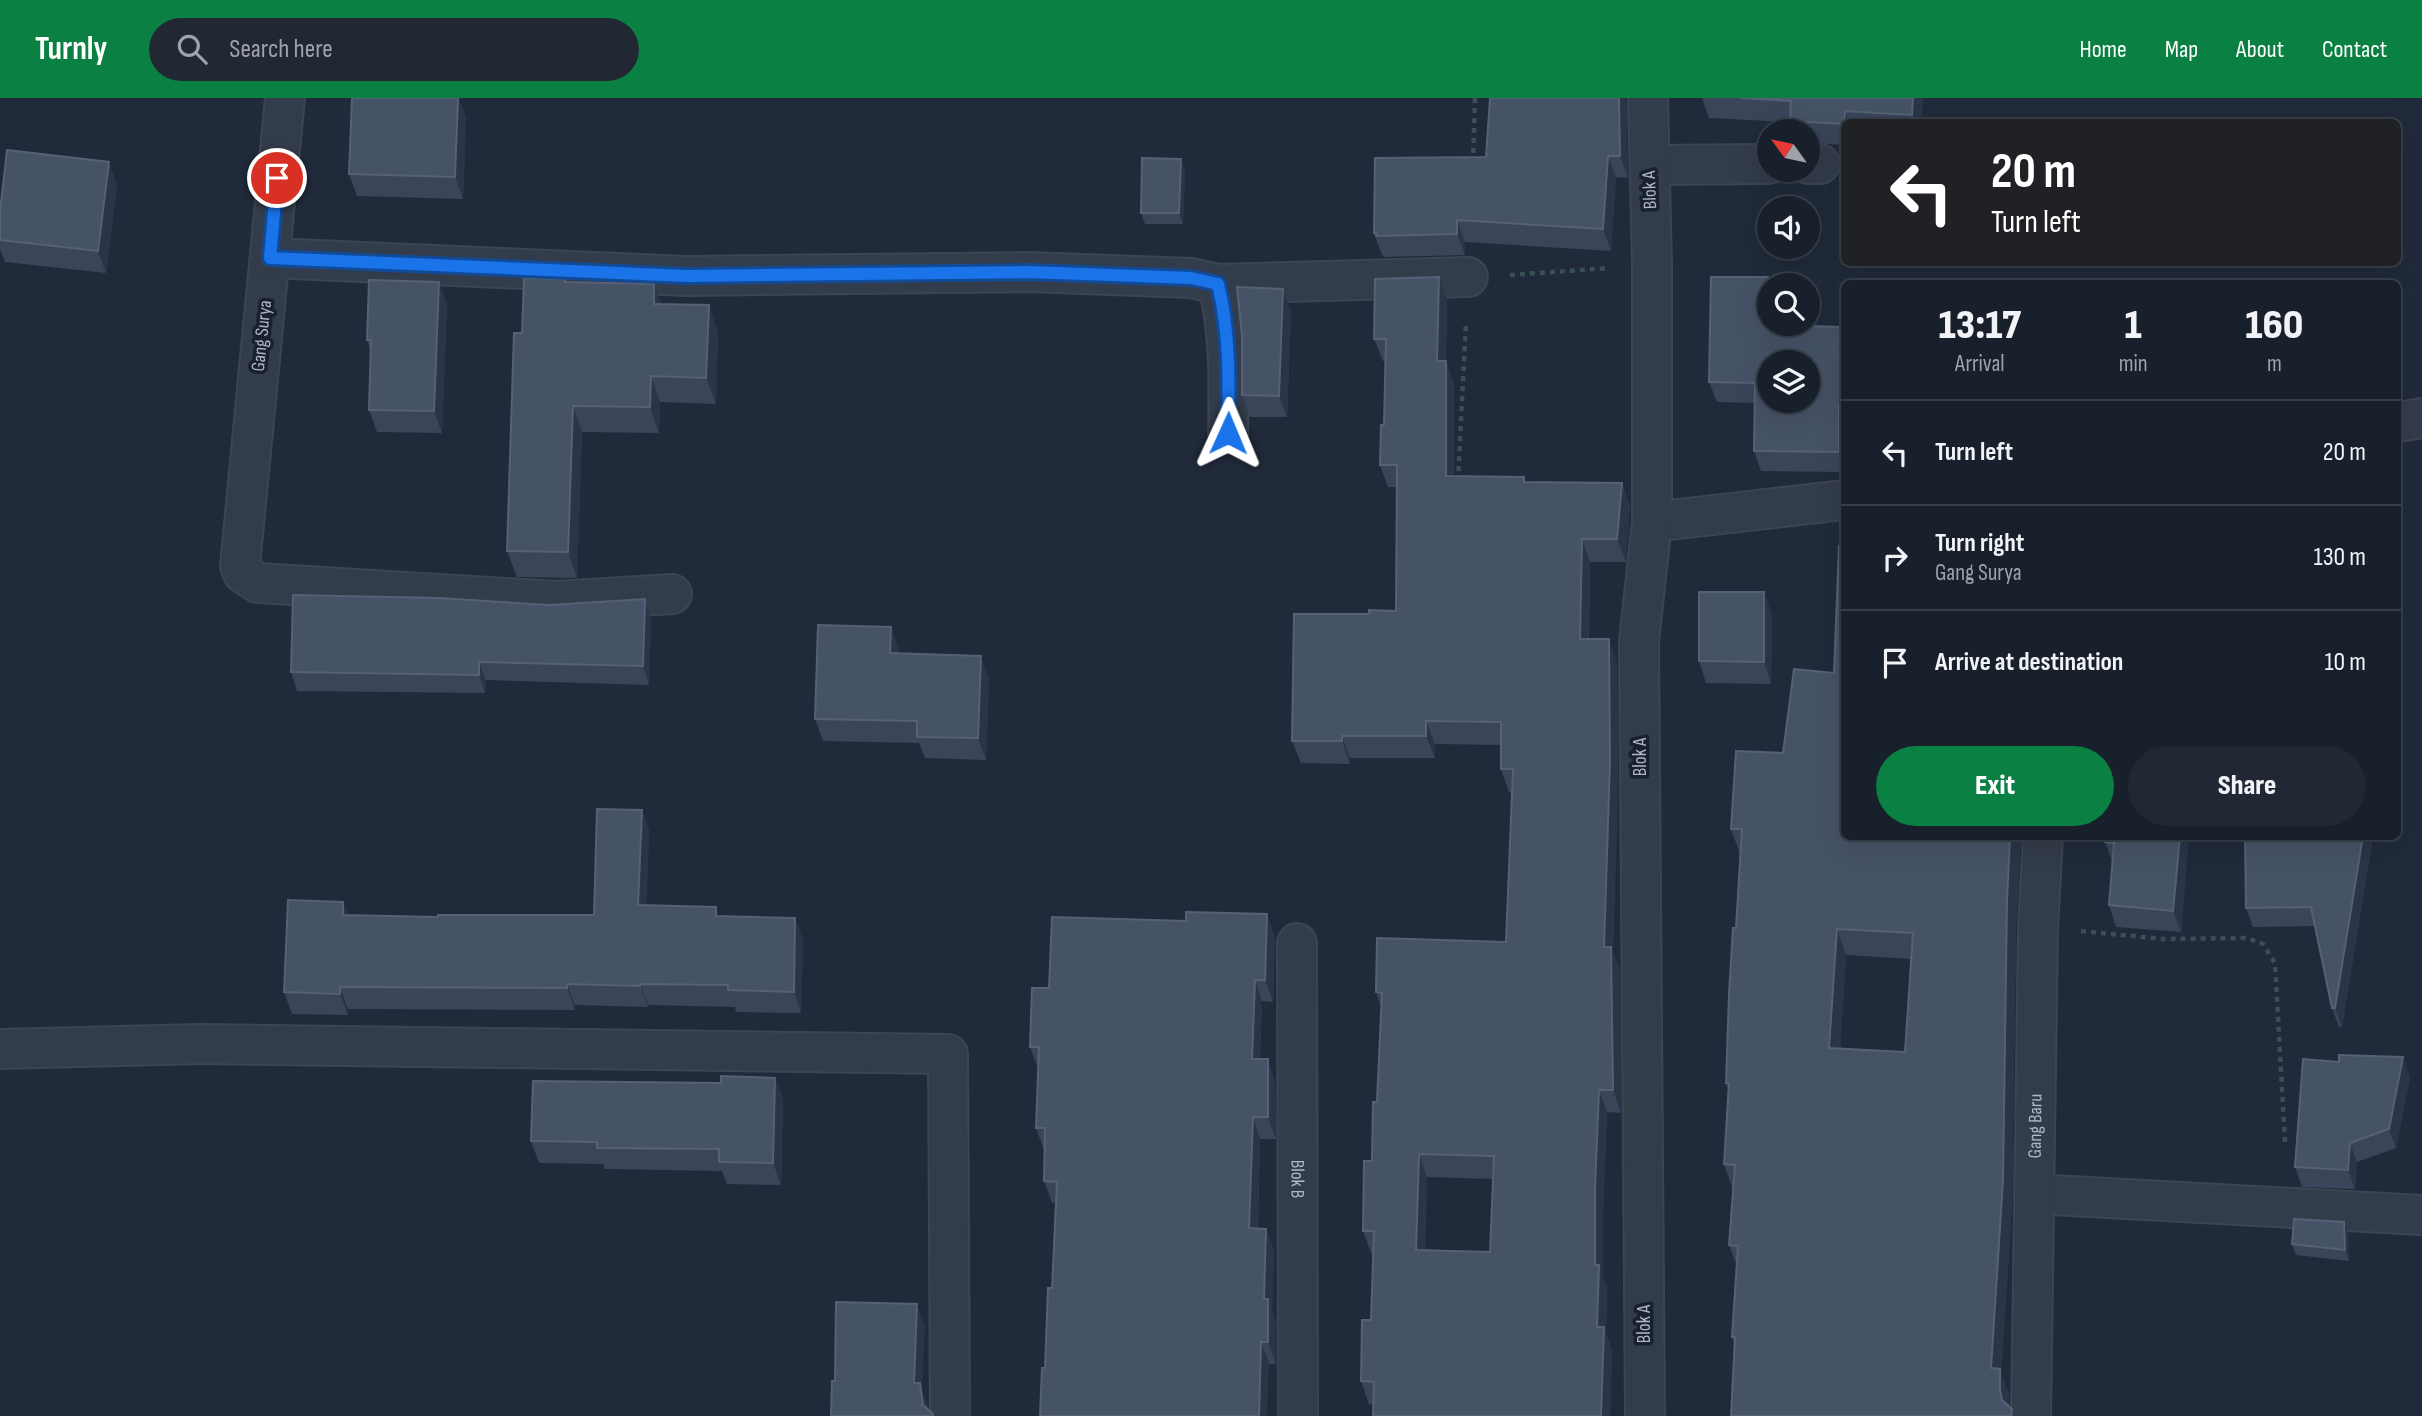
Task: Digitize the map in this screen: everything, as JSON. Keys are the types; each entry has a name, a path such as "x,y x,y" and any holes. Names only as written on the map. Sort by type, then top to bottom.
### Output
{"street":[{"name":"Gang Surya","path":"285,98 240,566 243,573 258,583 557,601 672,594"},
{"name":"Blok A","path":"1645,1416 1639,642 1652,522 1652,265 1648,98"},
{"path":"1650,165 1757,164"},
{"path":"270,258 687,276 1029,272 1191,278 1218,284 1468,278"},
{"path":"1218,284 1229,361 1228,433"},
{"path":"2401,422 2422,418"},
{"path":"1652,522 1841,500"},
{"name":"Gang Baru","path":"2031,1416 2038,928 2043,840"},
{"name":"Blok B","path":"1297,943 1297,1416"},
{"path":"0,1049 200,1044 948,1054 950,1416"},
{"path":"2034,1194 2422,1215"}],"path":[{"path":"1472,167 1475,98"},
{"path":"1458,487 1468,278 1652,265"},
{"path":"2038,928 2163,939 2247,938 2263,944 2275,962 2285,1142"}],"building":[{"path":"352,98 458,98 455,177 349,174"},
{"path":"1490,98 1619,98 1620,156 1608,156 1603,229 1457,220 1457,234 1376,236 1375,158 1486,157"},
{"path":"1740,98 1913,98 1912,115 1845,111 1841,124 1820,123 1820,119 1790,119 1791,101"},
{"path":"7,150 109,162 98,251 0,240 0,212"},
{"path":"1142,158 1181,159 1179,213 1141,213"},
{"path":"1439,277 1437,361 1446,361 1446,476 1524,477 1524,482 1622,483 1617,539 1582,539 1580,639 1609,639 1610,761 1604,947 1611,947 1613,1090 1599,1090 1595,1188 1595,1265 1599,1265 1597,1327 1604,1327 1601,1416 1373,1416 1374,1382 1361,1381 1362,1320 1371,1320 1374,1231 1363,1231 1364,1161 1372,1161 1373,1102 1377,1102 1382,993 1376,992 1377,938 1506,942 1513,769 1501,769 1501,722 1426,721 1426,736 1342,736 1342,741 1292,741 1294,614 1369,614 1369,610 1396,611 1397,465 1380,465 1386,339 1374,339 1375,279","holes":["1419,1154 1494,1156 1490,1252 1416,1250"]},
{"path":"1711,277 1757,277 1757,336 1820,336 1820,326 1841,327 1839,452 1754,451 1755,383 1709,382"},
{"path":"524,278 566,279 565,282 654,284 654,304 709,305 706,378 651,376 650,407 573,406 568,552 507,551 514,333 522,333"},
{"path":"369,280 439,282 434,411 369,410"},
{"path":"1237,287 1283,289 1279,396 1242,395 1242,336"},
{"path":"1841,546 1841,840 2010,840 2003,1180 1991,1368 2000,1369 2002,1400 2012,1409 2011,1416 1731,1416 1735,1337 1732,1337 1738,1246 1729,1245 1735,1165 1724,1164 1729,1083 1726,1083 1729,994 1742,829 1731,829 1736,751 1783,753 1794,669 1834,673","holes":["1837,929 1913,933 1905,1052 1829,1048"]},
{"path":"1699,592 1764,592 1764,662 1699,661"},
{"path":"293,595 439,598 549,605 645,599 643,666 479,662 479,675 291,672"},
{"path":"818,625 891,627 890,653 981,656 978,738 917,737 917,721 815,719"},
{"path":"597,809 642,810 638,905 716,907 716,916 795,918 794,992 728,990 728,985 567,984 567,988 340,987 340,994 284,992 288,900 343,902 343,915 594,915"},
{"path":"2180,840 2173,911 2109,905 2114,843 2105,842"},
{"path":"2245,840 2362,840 2335,1008 2332,1008 2311,907 2246,908"},
{"path":"1186,912 1267,914 1265,980 1255,980 1252,1059 1268,1059 1268,1117 1253,1117 1249,1228 1266,1229 1264,1299 1268,1299 1268,1342 1261,1342 1259,1416 1040,1416 1048,1288 1052,1288 1057,1182 1044,1181 1045,1128 1036,1128 1039,1047 1030,1047 1032,988 1049,988 1052,917 1186,921"},
{"path":"2339,1055 2403,1057 2389,1129 2350,1143 2348,1170 2295,1167 2303,1059 2339,1062"},
{"path":"721,1076 775,1078 773,1163 719,1162 719,1149 597,1148 597,1142 531,1141 533,1081 721,1083"},
{"path":"2294,1219 2344,1222 2345,1250 2292,1244"},
{"path":"836,1302 917,1304 914,1383 920,1383 923,1405 933,1416 831,1416 832,1381 835,1381"}],"route":[{"path":"277,178 270,258 687,276 1029,272 1206,280 1218,284 1223,310 1229,361 1228,433"}]}
